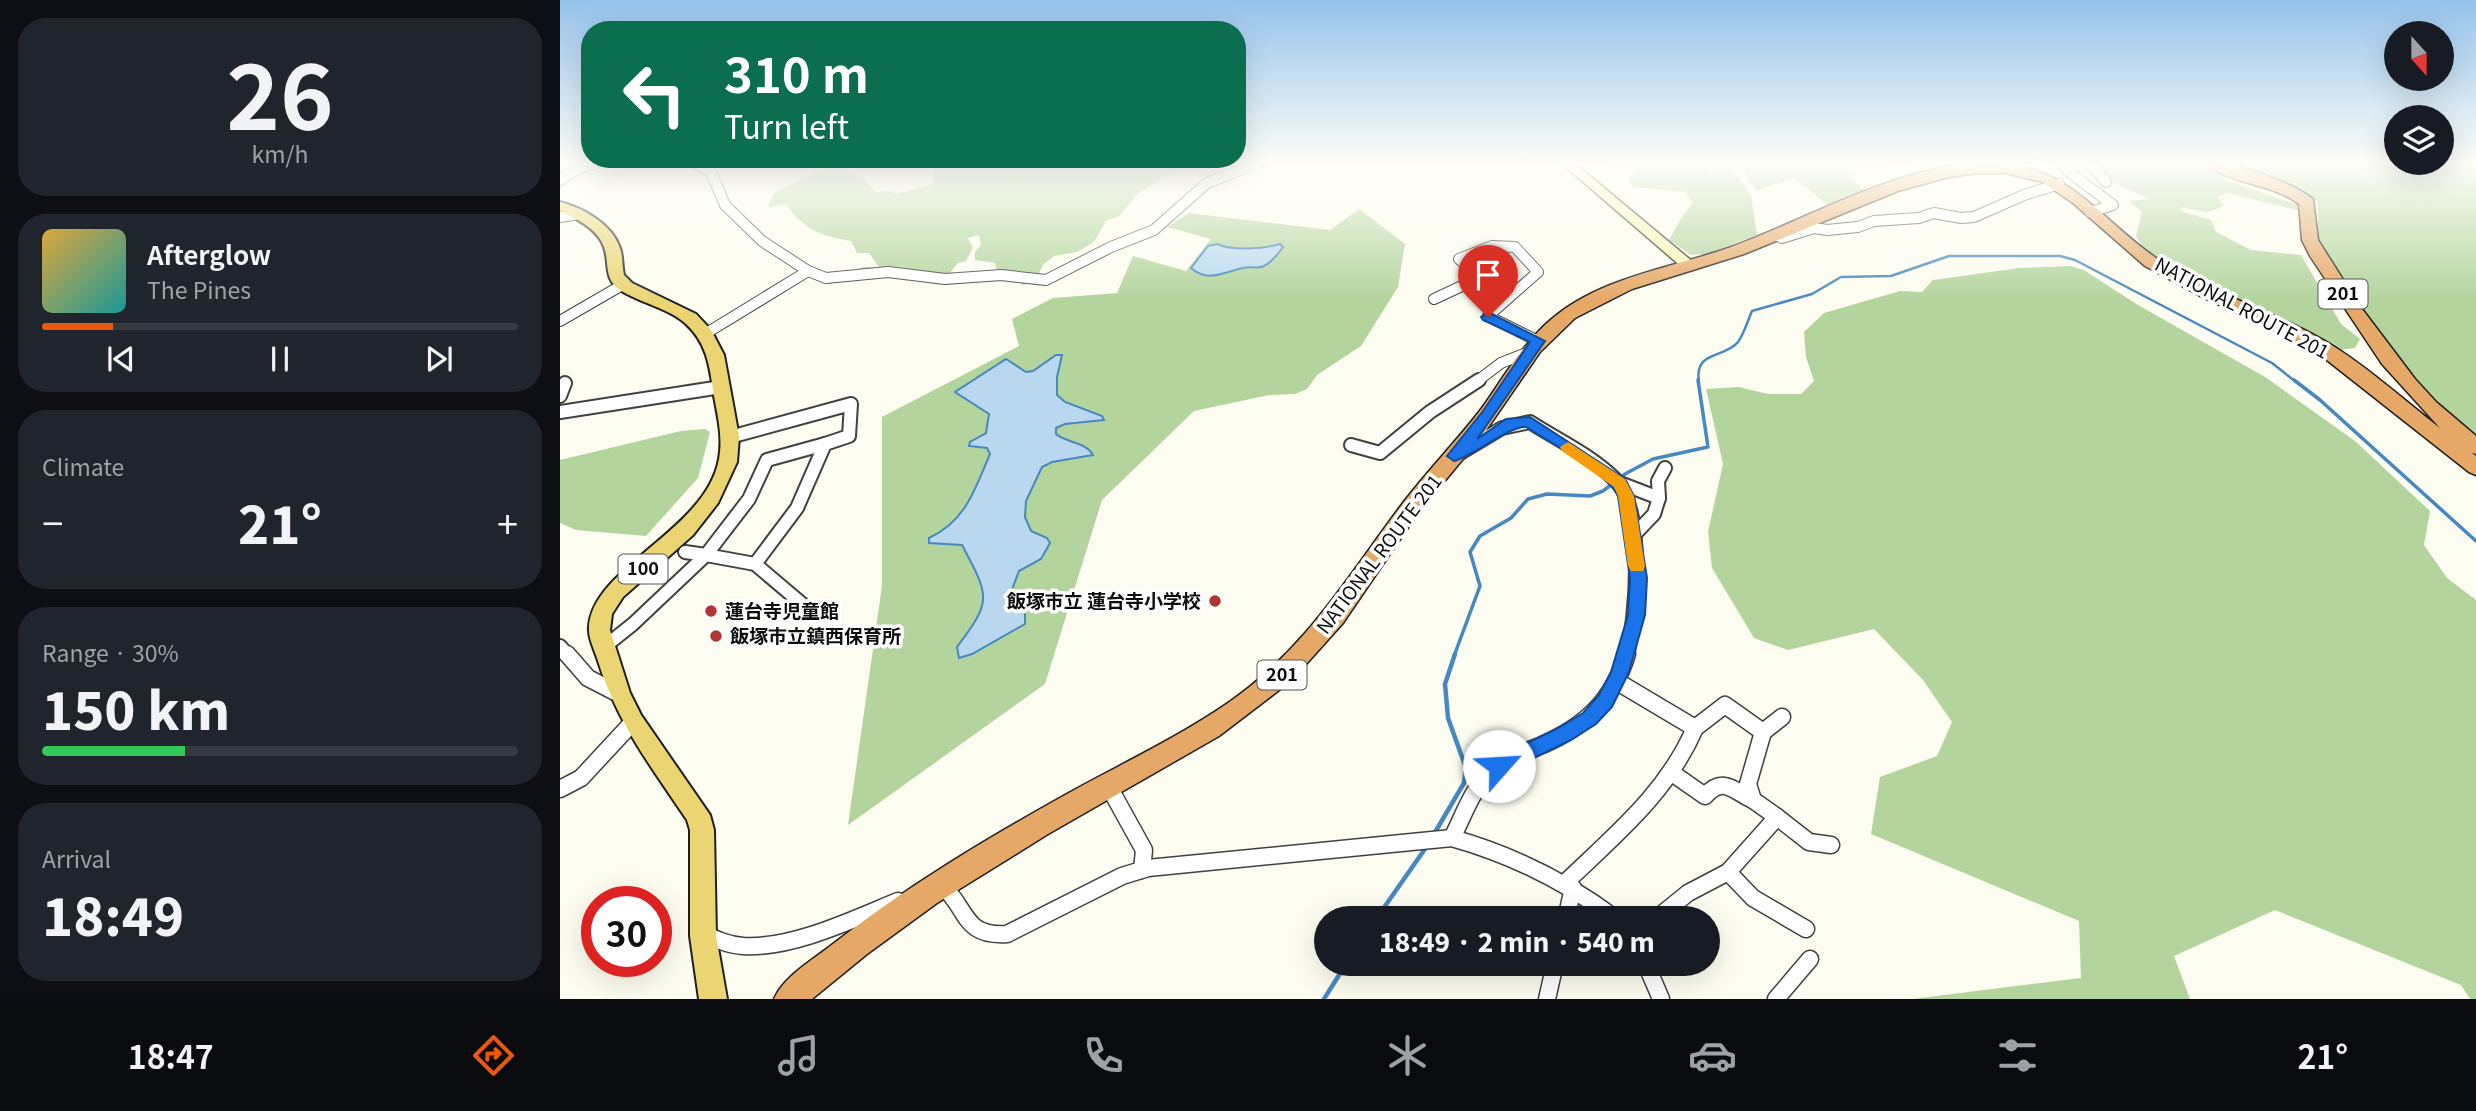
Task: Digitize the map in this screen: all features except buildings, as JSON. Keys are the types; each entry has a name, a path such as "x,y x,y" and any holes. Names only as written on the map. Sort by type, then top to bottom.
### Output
{"highway":[{"name":"NATIONAL ROUTE 201","path":"789,999 875,928 943,883 996,849 1238,709 1287,671 1340,611 1419,497 1488,414 1534,346 1570,313 1603,293 1748,246 1838,209"},
{"name":"NATIONAL ROUTE 201","path":"2086,209 2126,244 2158,266 2312,341 2476,467"},
{"name":"201","path":"2308,209 2310,240 2318,256 2386,358 2417,396 2476,447"}],"main road":[{"path":"566,212 592,222 608,240 616,277 624,284"},
{"name":"100","path":"624,284 690,318 705,334 716,355 730,438 728,462 711,498 686,530 616,591 602,612 599,630 619,694 633,722 698,815 702,830 702,933 705,969 713,999"}],"street":[{"path":"729,209 754,230 762,241 808,271 834,279 896,272 945,279 1000,275 1046,280 1111,247 1154,230 1178,209"},
{"path":"1621,209 1688,265"},
{"path":"1775,234 1782,237 1815,229 1858,227 1874,220 1919,218 1934,213 1968,218 1991,209"},
{"path":"2090,212 2101,209"},
{"path":"1472,242 1515,247 1538,272 1488,317 1534,346"},
{"path":"1500,245 1459,259 1506,299"},
{"path":"705,334 808,271"},
{"path":"1434,299 1479,278"},
{"path":"560,321 624,284"},
{"path":"1351,445 1380,453 1430,412 1458,396 1501,363 1534,346"},
{"path":"560,396 565,383"},
{"path":"560,411 721,387"},
{"path":"603,648 633,624 706,555 735,522 751,496 767,460 849,436 851,404 730,438"},
{"path":"1454,456 1480,444 1511,422 1530,422 1620,483 1659,498"},
{"path":"755,564 785,530 802,500 825,444"},
{"path":"1633,536 1653,517 1660,505 1658,481 1665,468"},
{"path":"1452,838 1486,775 1589,719 1606,701 1616,681 1637,615 1638,578 1626,496 1620,483"},
{"path":"685,552 755,564 807,608"},
{"path":"560,646 588,678 619,694"},
{"path":"1616,681 1695,728"},
{"path":"1567,906 1569,886 1632,821 1672,773 1684,757 1695,728 1725,705 1763,732"},
{"path":"1753,800 1748,784 1763,732 1782,717"},
{"path":"560,789 582,778 633,722"},
{"path":"1672,773 1705,796 1715,785 1721,784 1753,800 1812,845 1831,845"},
{"path":"1108,785 1144,850 1142,870"},
{"path":"1672,906 1688,893 1728,872 1777,817"},
{"path":"702,933 728,944 750,946 771,943 839,925 943,883 959,912 979,932 994,936 1007,934 1122,876 1142,870 1452,838 1497,850 1536,866 1597,906"},
{"path":"1728,872 1753,898 1806,929"},
{"path":"1776,999 1810,959"},
{"path":"1547,999 1552,976"},
{"path":"1651,976 1661,999"}],"green space":[{"path":"790,209 1125,209 1119,216 1106,221 1094,242 1077,252 1054,256 1043,265 1037,277 1024,285 997,272 995,263 975,260 975,252 981,245 979,235 968,238 973,247 966,261 958,263 940,285 892,277 845,282 847,274 863,267 879,267 869,253 857,253 851,241 814,230"},
{"path":"1359,209 1405,244 1398,287 1361,346 1317,375 1307,389 1295,394 1269,395 1194,411 1102,500 1045,684 848,825 882,586 882,417 1019,346 1012,319 1053,298 1117,293 1133,256 1186,271 1211,239 1167,227 1189,213 1330,230"},
{"path":"1689,209 1753,209 1757,235 1706,254 1691,255 1669,240"},
{"path":"2138,209 2180,209 2183,212 2211,220 2216,232 2251,250 2301,255 2341,324 2360,339 2355,348 2340,350 2277,331 2146,252 2136,236 2142,212"},
{"path":"2188,209 2217,209 2208,212"},
{"path":"2318,209 2476,209 2476,437 2430,402 2385,349 2318,245"},
{"path":"2071,266 2084,270 2138,305 2265,377 2355,441 2430,511 2424,545 2447,578 2476,600 2476,999 2470,999 2461,985 2275,910 2174,956 2190,999 1912,999 2081,978 2079,921 1871,834 1880,777 1937,756 1952,722 1923,680 1874,629 1788,650 1754,638 1712,568 1708,532 1723,464 1706,389 1739,387 1768,394 1801,394 1814,381 1806,357 1804,332 1824,313 1900,291 1922,292 1933,280 2019,268"},
{"path":"705,429 710,432 698,478 646,536 576,530 560,523 560,460 681,431"}],"water":[{"path":"1217,244 1239,248 1280,244 1283,247 1262,267 1245,267 1210,276 1191,268 1208,246"},
{"path":"1056,355 1062,355 1057,377 1057,395 1065,402 1102,416 1104,420 1065,424 1056,428 1056,434 1081,445 1093,455 1052,462 1042,467 1026,501 1025,517 1031,531 1047,538 1050,543 1041,559 1019,571 1011,592 1016,604 1025,613 1025,624 972,654 959,658 957,647 982,608 982,587 962,545 929,543 929,538 942,531 961,513 990,454 987,448 969,446 970,442 986,433 989,414 955,392 1006,359 1026,372 1033,371"}],"waterway":[{"path":"1699,382 1701,365 1711,356 1738,342 1752,311 1812,294 1841,277 1891,276 1949,256 2060,256 2075,260 2272,363 2296,382"},
{"path":"1454,656 1480,586 1470,552 1480,536 1511,518 1528,499 1547,494 1590,496 1603,491 1625,474 1653,459 1708,447 1698,380"},
{"path":"2294,380 2320,400 2476,541"},
{"path":"1434,834 1464,783 1466,768 1448,718 1445,684 1455,654"},
{"path":"1385,906 1427,846"},
{"path":"1324,999 1338,976"}],"slow traffic":[{"path":"1568,447 1620,483 1626,496 1637,566"}],"place":[{"name":"飯塚市立 蓮台寺小学校","path":"1215,601"},
{"name":"蓮台寺児童館","path":"711,611"},
{"name":"飯塚市立鎮西保育所","path":"716,636"}],"route":[{"path":"1488,317 1538,341 1488,414 1454,456 1480,444 1511,422 1530,422 1620,483 1626,496 1632,527 1638,578 1637,615 1620,672 1606,701 1589,719 1499,766"}]}
